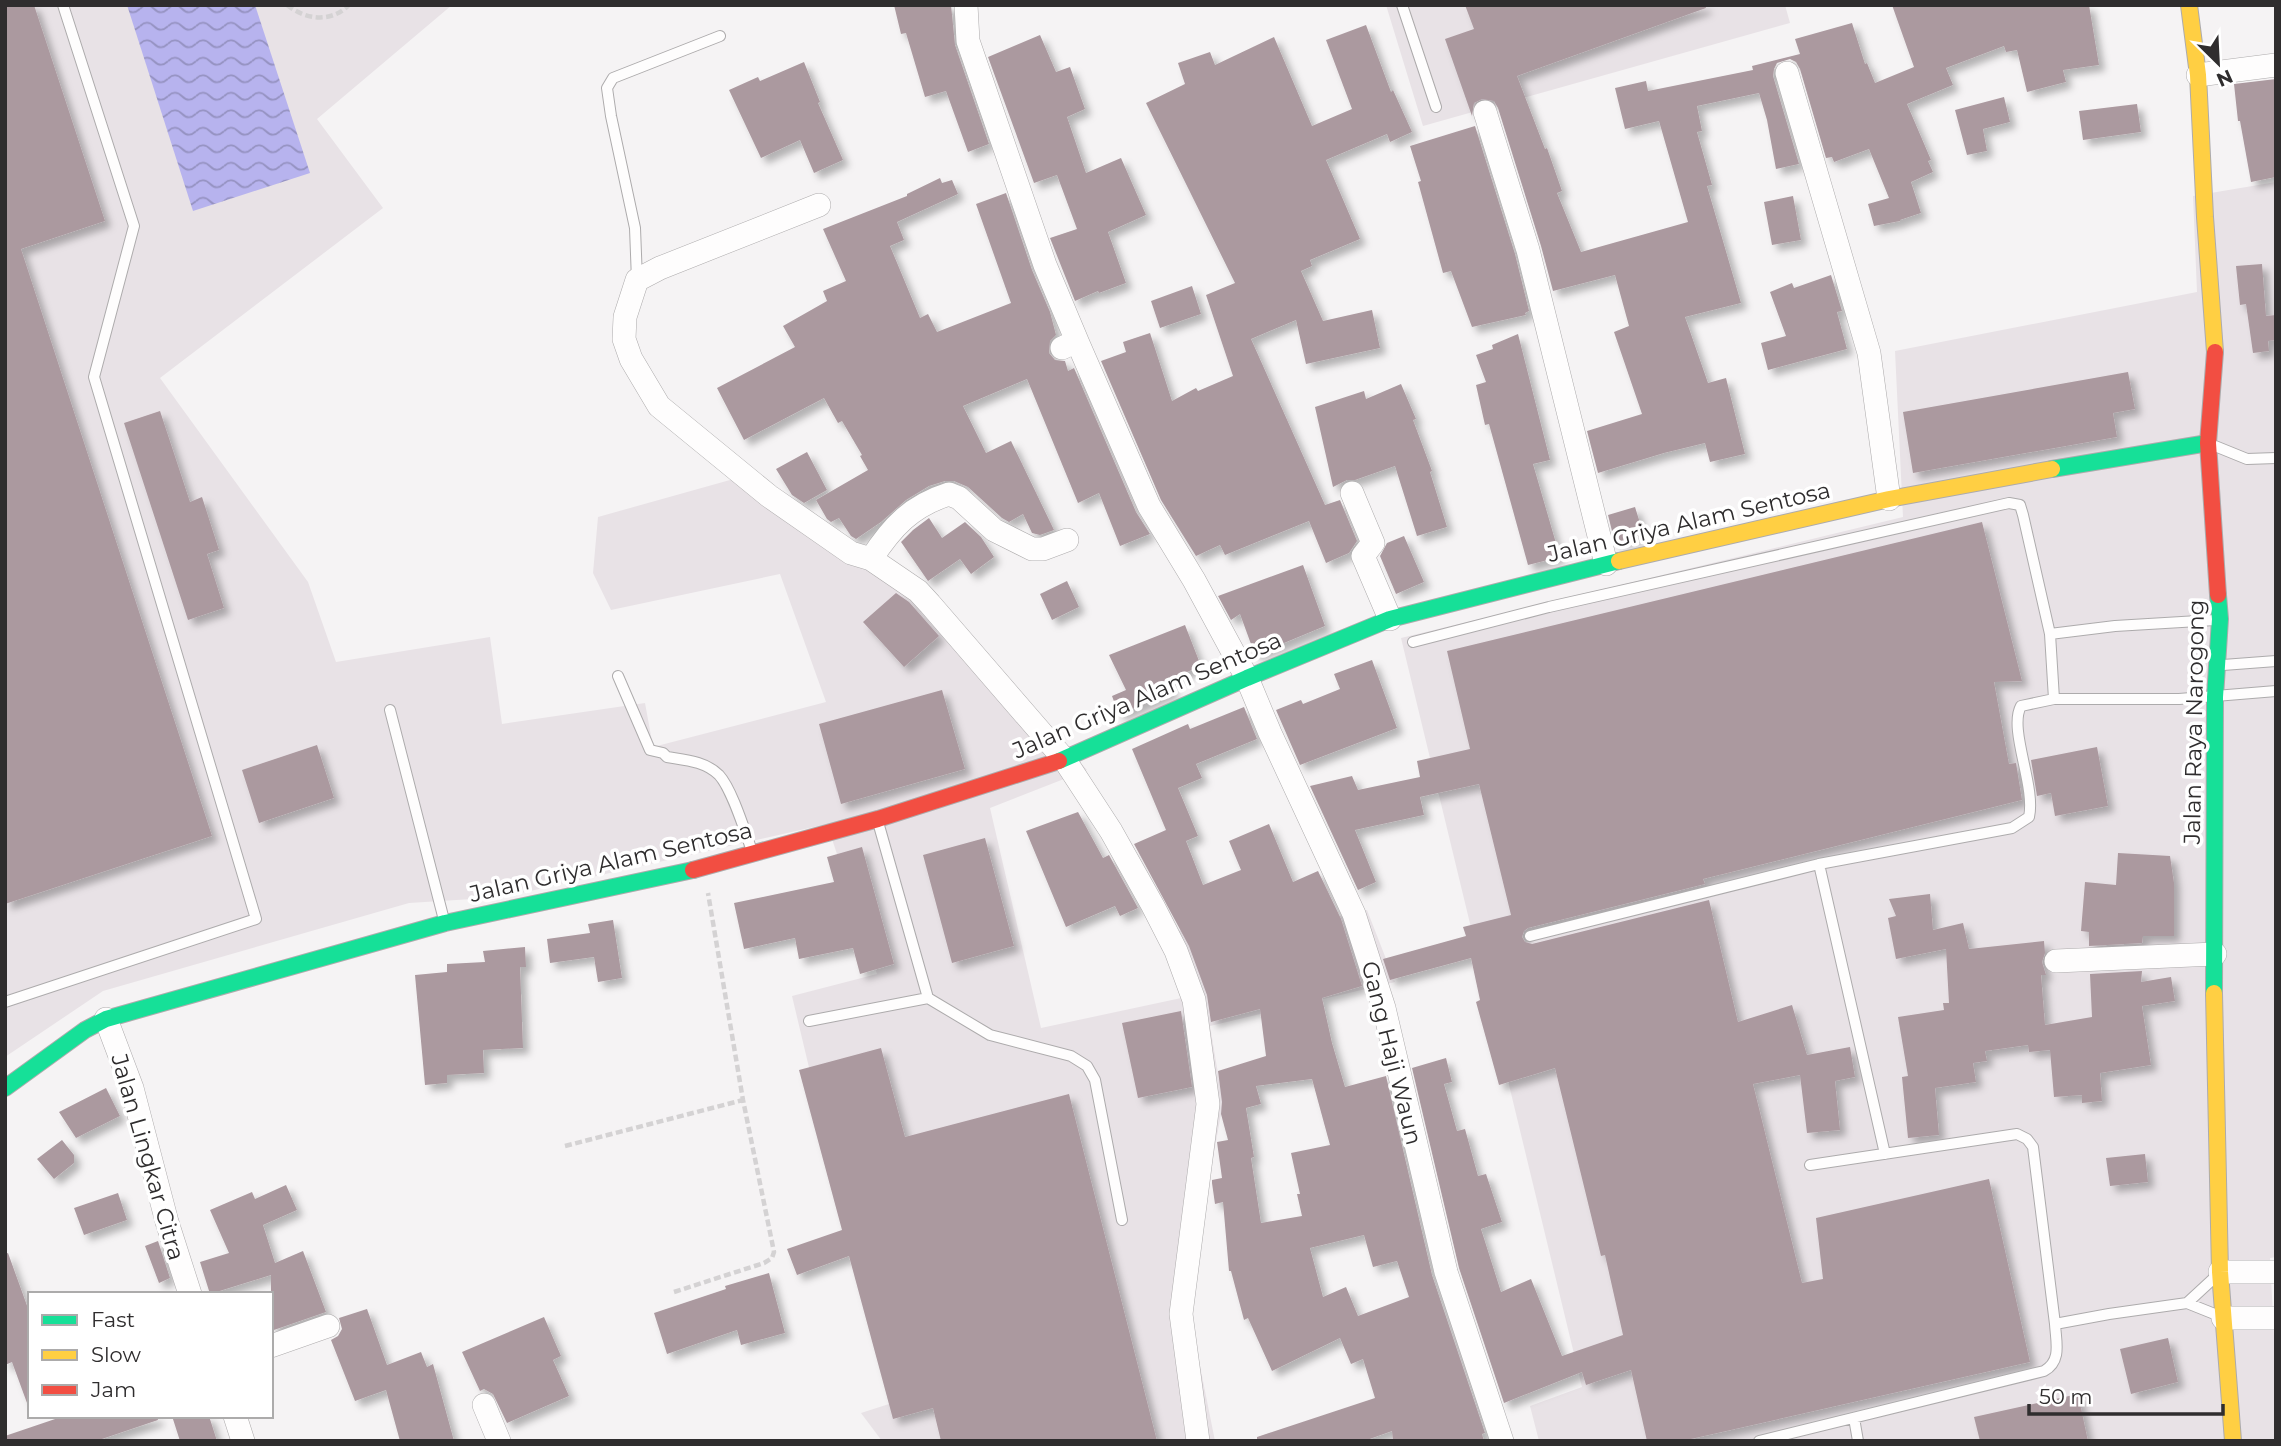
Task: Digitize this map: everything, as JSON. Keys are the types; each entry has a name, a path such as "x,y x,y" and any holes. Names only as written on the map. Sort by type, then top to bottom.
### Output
{"street":[{"name":"Gang Haji Waun","path":"966,5 968,41 1070,344 1149,506 1194,580 1247,677 1354,914 1384,1008 1446,1272 1502,1441"},
{"name":"Jalan Raya Narogong","path":"2189,5 2198,75 2205,217 2216,344 2208,443 2220,619 2215,697 2215,954 2220,1272 2233,1441"},
{"path":"2198,75 2276,65"},
{"path":"1787,73 1869,353 1889,499"},
{"path":"1485,113 1528,250 1606,564"},
{"path":"819,205 660,268 637,280 625,317 624,339 634,365 659,407 769,496 851,553 871,559 918,591 1065,759 1111,831 1153,906 1176,951 1194,1000 1208,1104 1181,1314 1198,1441"},
{"name":"Jalan Griya Alam Sentosa","path":"5,1088 85,1030 106,1019 445,923 704,868 878,819 1065,759 1247,677 1390,619 1606,564 1889,499 2016,474 2208,443"},
{"path":"1352,492 1373,543 1363,556 1390,619"},
{"path":"871,559 888,532 901,519 949,494 959,498 994,530 1032,549 1043,550 1067,540"},
{"path":"2056,961 2215,954"},
{"name":"Jalan Lingkar Citra","path":"106,1019 132,1088 167,1222 189,1292"},
{"path":"2220,1272 2276,1272"},
{"path":"2223,1318 2276,1318"},
{"path":"273,1345 328,1326"},
{"path":"484,1405 499,1441"},
{"path":"236,1418 243,1441"}],"lane":[{"path":"5,1002 256,919 93,377 134,226 63,5"},
{"path":"1402,5 1436,107"},
{"path":"637,280 635,228 607,88 613,78 720,36"},
{"path":"2208,443 2247,459 2276,458"},
{"path":"1413,642 1549,607 2009,503 2020,505 2023,515 2050,634 2054,699"},
{"path":"2050,634 2220,619"},
{"path":"2217,665 2276,661"},
{"path":"618,676 650,750 663,753 667,757 691,760 704,765 718,774 726,784 753,854"},
{"path":"1530,936 1819,864 2012,828 2029,817 2032,804 2017,713 2021,706 2054,699 2179,699 2276,691"},
{"path":"390,710 445,923"},
{"path":"878,819 928,998"},
{"path":"1819,864 1885,1154"},
{"path":"809,1021 928,998 990,1035 1071,1056 1087,1066 1095,1080 1122,1220"},
{"path":"1759,1441 2044,1371 2056,1361 2055,1324 2033,1147 2027,1139 2017,1133 1810,1165"},
{"path":"2187,1303 2220,1272"},
{"path":"2055,1324 2187,1303 2223,1318"},
{"path":"1854,1419 1858,1441"}],"path":[{"path":"287,5 309,17 326,18 342,12 349,5"},
{"path":"674,1292 764,1263 772,1258 774,1252 744,1100 704,868"},
{"path":"565,1146 744,1100"}],"shaded area":[{"path":"5,5 452,5 317,119 383,208 160,378 308,582 336,662 490,637 502,724 645,703 653,747 826,702 780,574 611,610 593,573 598,517 730,480 755,481 925,585 1087,770 990,808 1041,1028 1200,994 1174,933 1271,890 1284,930 1367,910 1395,982 1210,1026 1223,1103 1187,1301 1215,1441 882,1441 861,1413 889,1404 792,996 877,974 827,824 504,897 409,903 103,991 5,1057"},
{"path":"1386,5 1785,5 1790,23 1423,126"},
{"path":"2276,182 2276,1257 2270,1258 2276,1374 2276,1441 1539,1441 1530,1406 1582,1387 1401,638 1903,517 1895,351 2197,292 2193,196"}],"water":[{"path":"127,5 255,5 310,173 193,211"}],"building":[{"path":"5,5 34,5 105,221 21,249 212,836 5,904"},
{"path":"894,5 951,5 955,45 989,144 968,152 946,91 925,97 906,33 901,34"},
{"path":"1465,5 1705,5 1706,8 1517,76 1545,149 1547,148 1562,191 1557,193 1581,252 1688,222 1659,121 1625,129 1615,88 1646,81 1648,91 1753,70 1752,66 1800,54 1795,39 1852,23 1865,64 1867,63 1875,83 1914,67 1892,5 2089,5 2099,65 2063,70 2066,82 2027,92 2017,50 2006,52 2004,46 1946,68 1953,85 1907,104 1931,160 1928,161 1933,172 1911,182 1921,213 1900,221 1874,226 1868,204 1889,198 1869,149 1834,162 1832,157 1826,158 1796,62 1790,59 1777,63 1773,76 1799,164 1776,169 1759,93 1697,106 1702,131 1697,132 1712,185 1707,186 1741,303 1685,317 1708,383 1726,378 1745,454 1710,462 1705,443 1598,473 1587,431 1642,414 1614,332 1629,326 1615,275 1553,291 1498,108 1494,101 1482,99 1474,103 1472,116 1445,39 1474,29"},
{"path":"1366,25 1391,92 1393,90 1412,132 1390,142 1387,134 1326,160 1360,239 1310,260 1312,266 1301,271 1323,321 1372,310 1380,348 1306,364 1296,320 1251,339 1325,505 1340,500 1357,541 1349,553 1326,563 1309,521 1225,555 1220,545 1196,556 1161,500 1101,361 1126,352 1123,342 1150,333 1172,401 1196,388 1198,391 1233,376 1206,295 1235,283 1146,103 1185,84 1178,63 1210,52 1215,65 1274,37 1312,126 1352,109 1326,40"},
{"path":"1040,35 1056,72 1070,67 1085,109 1067,117 1086,173 1121,158 1146,215 1108,232 1126,283 1075,301 1050,238 1077,229 1057,175 1034,183 988,57"},
{"path":"804,62 820,102 818,103 843,160 814,173 800,140 761,158 729,90 758,77 760,81"},
{"path":"2276,79 2276,177 2251,182 2238,121 2234,84"},
{"path":"2004,97 2010,122 1983,129 1987,151 1967,155 1955,110"},
{"path":"2137,104 2141,132 2083,140 2079,111"},
{"path":"1475,126 1515,254 1529,311 1526,315 1472,327 1451,271 1443,273 1410,146"},
{"path":"940,178 942,183 952,180 958,194 897,222 904,240 890,246 920,318 928,314 937,332 1011,303 976,204 1006,193 1032,270 1050,312 1056,335 1050,341 1049,353 1055,360 1065,361 1068,371 1074,368 1136,512 1150,534 1120,546 1099,493 1078,503 1027,379 963,406 986,453 1011,441 1054,530 1040,535 1032,533 1023,514 1009,522 968,487 954,481 945,481 929,486 906,500 856,539 851,536 839,518 831,522 827,519 816,500 868,470 842,421 838,423 824,398 744,440 717,388 795,347 783,326 827,301 823,291 846,281 823,229 907,196"},
{"path":"1793,196 1801,240 1772,245 1764,202"},
{"path":"2262,264 2266,316 2276,315 2276,340 2268,341 2269,351 2253,353 2246,304 2240,305 2236,266"},
{"path":"1831,275 1842,311 1837,312 1847,349 1768,370 1761,343 1786,336 1770,292 1792,283 1794,288"},
{"path":"1192,286 1201,314 1160,328 1151,301"},
{"path":"1518,334 1550,460 1533,464 1560,557 1528,565 1489,424 1485,425 1476,385 1486,382 1476,355 1493,349 1492,345"},
{"path":"2128,372 2135,409 2113,413 2117,437 1913,473 1903,412"},
{"path":"1401,384 1416,419 1413,420 1432,471 1430,472 1447,527 1417,536 1395,466 1355,480 1347,480 1333,487 1315,407 1364,391 1366,399"},
{"path":"160,411 190,502 202,497 219,550 207,554 224,608 188,620 124,423"},
{"path":"807,452 827,490 804,503 792,495 776,469"},
{"path":"1635,507 1644,536 1615,543 1608,515"},
{"path":"929,518 942,538 965,522 981,537 994,557 971,574 960,559 928,581 901,542"},
{"path":"1982,522 2022,681 1994,682 2009,764 2016,763 2022,800 1703,879 1705,884 1528,928 1522,937 1525,942 1532,944 1709,900 1738,1022 1792,1005 1807,1055 1850,1047 1855,1077 1835,1081 1840,1130 1807,1133 1800,1075 1753,1084 1802,1283 1823,1279 1816,1218 1989,1179 2030,1362 1682,1441 1647,1441 1631,1370 1586,1385 1582,1372 1504,1403 1459,1268 1412,1068 1446,1058 1452,1082 1444,1084 1457,1131 1465,1129 1478,1176 1486,1174 1502,1222 1481,1229 1501,1292 1531,1279 1562,1356 1623,1335 1605,1255 1601,1256 1555,1068 1499,1085 1476,1002 1480,1000 1471,958 1390,980 1383,959 1466,936 1463,927 1511,915 1479,784 1420,797 1424,815 1355,830 1376,882 1358,890 1310,786 1352,776 1358,790 1420,777 1417,761 1470,749 1447,651"},
{"path":"1404,536 1424,582 1396,594 1380,556 1387,543"},
{"path":"1303,565 1325,626 1255,655 1240,614 1231,620 1218,596"},
{"path":"1067,581 1079,607 1052,620 1040,594"},
{"path":"896,593 909,602 939,636 904,667 863,622"},
{"path":"1185,625 1201,666 1168,680 1173,691 1119,715 1112,696 1126,690 1109,655"},
{"path":"1372,660 1397,728 1300,765 1276,710 1301,700 1303,704 1340,689 1334,674"},
{"path":"942,690 965,769 841,804 819,724"},
{"path":"1244,707 1257,739 1196,764 1202,778 1178,788 1198,836 1186,841 1203,885 1241,870 1229,841 1269,824 1293,882 1318,871 1341,919 1362,986 1322,998 1332,1043 1345,1087 1386,1076 1432,1275 1485,1433 1482,1434 1484,1441 1393,1441 1392,1431 1364,1441 1257,1441 1257,1437 1375,1398 1363,1359 1351,1364 1340,1338 1272,1371 1248,1318 1244,1320 1229,1271 1223,1202 1215,1204 1212,1183 1212,1180 1222,1178 1217,1142 1228,1140 1221,1114 1218,1071 1266,1056 1260,1009 1211,1022 1207,995 1189,946 1134,844 1166,830 1132,749 1188,724 1190,729","holes":["1312,1079 1330,1145 1291,1153 1302,1216 1261,1223 1246,1108 1261,1104 1256,1086","1364,1235 1373,1267 1397,1261 1409,1297 1358,1316 1346,1287 1323,1297 1310,1248"]},
{"path":"317,745 334,798 259,823 242,770"},
{"path":"2097,747 2108,806 2055,816 2051,793 2037,796 2031,760"},
{"path":"1078,812 1103,858 1109,855 1138,908 1120,916 1115,906 1066,927 1026,831"},
{"path":"985,838 1014,946 952,963 923,855"},
{"path":"862,847 894,964 860,974 853,948 799,959 795,938 744,949 734,903 834,882 827,857"},
{"path":"2118,853 2170,856 2174,883 2174,936 2143,936 2142,943 2089,946 2089,932 2081,931 2085,882 2116,885"},
{"path":"1930,894 1933,930 1963,923 1969,949 2044,941 2045,953 2042,962 2046,975 2041,975 2045,1025 2092,1017 2090,974 2142,971 2141,982 2171,977 2175,1001 2142,1006 2151,1065 2100,1073 2102,1101 2082,1103 2082,1095 2054,1097 2050,1050 2029,1052 2028,1045 1985,1051 1987,1061 1973,1063 1976,1082 1935,1088 1939,1135 1908,1138 1902,1077 1908,1076 1898,1017 1944,1010 1943,1003 1949,1003 1946,949 1896,959 1888,918 1896,916 1889,899"},
{"path":"613,920 622,978 598,982 594,957 550,963 547,939 590,933 588,924"},
{"path":"525,947 526,967 520,967 523,1048 483,1050 484,1073 447,1075 447,1083 425,1085 415,975 447,972 447,964 485,962 483,951"},
{"path":"1181,1011 1192,1087 1138,1098 1122,1023"},
{"path":"881,1048 905,1137 1069,1094 1157,1441 941,1441 933,1408 893,1419 849,1256 797,1275 787,1249 842,1230 799,1070"},
{"path":"106,1088 120,1116 76,1138 59,1112"},
{"path":"62,1140 74,1155 74,1163 54,1179 37,1159"},
{"path":"2145,1154 2148,1182 2110,1186 2106,1158"},
{"path":"286,1185 297,1210 263,1225 275,1263 303,1251 326,1312 273,1330 271,1275 209,1292 200,1262 229,1253 210,1210 252,1192 255,1199"},
{"path":"118,1193 127,1220 84,1235 74,1208"},
{"path":"158,1241 170,1278 159,1283 145,1246"},
{"path":"8,1253 28,1308 28,1403 12,1362 5,1365 5,1254"},
{"path":"769,1273 785,1333 741,1345 737,1330 667,1354 654,1313 726,1289 725,1286"},
{"path":"367,1309 387,1365 421,1352 427,1367 433,1364 454,1441 400,1441 386,1390 355,1401 331,1340 338,1336 342,1329 339,1318"},
{"path":"544,1317 561,1356 553,1360 569,1396 507,1423 493,1394 484,1389 480,1391 462,1352"},
{"path":"2168,1338 2178,1382 2131,1394 2120,1349"},
{"path":"2078,1394 2088,1441 1980,1441 1974,1417"},
{"path":"58,1418 158,1420 96,1441 5,1441 5,1436"},
{"path":"173,1418 210,1418 217,1441 180,1441"}],"traffic: fast":[{"path":"2052,469 2208,443"},
{"path":"1059,761 1247,678 1390,619 1619,561"},
{"path":"2214,993 2215,697 2220,619 2218,595"},
{"path":"5,1088 85,1030 106,1019 445,923 693,870"}],"traffic: slow":[{"path":"2189,5 2198,75 2215,352"},
{"path":"1619,561 1889,499 2052,469"},
{"path":"2214,993 2220,1272 2233,1441"}],"traffic: jam":[{"path":"2215,352 2208,443 2218,595"},
{"path":"693,870 878,819 1059,761"}]}
